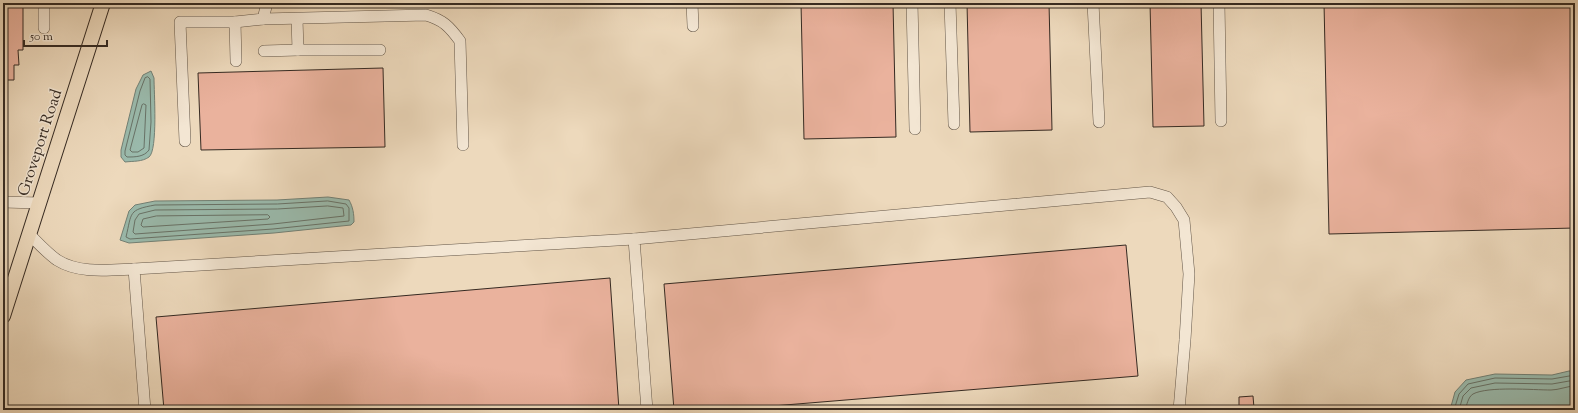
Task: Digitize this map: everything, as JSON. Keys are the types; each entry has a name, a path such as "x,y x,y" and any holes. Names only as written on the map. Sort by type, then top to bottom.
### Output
{"main road":[{"name":"Groveport Road","path":"3,316 6,294 29,234 103,3"}],"lane":[{"path":"44,3 44,28"},
{"path":"692,3 693,26"},
{"path":"912,3 915,129"},
{"path":"950,3 954,124"},
{"path":"1092,3 1098,122"},
{"path":"1219,3 1221,121"},
{"path":"263,20 266,5"},
{"path":"185,141 180,22 234,22 426,15 437,19 450,27 460,41 463,145"},
{"path":"297,19 298,50"},
{"path":"234,22 236,62"},
{"path":"264,51 380,50"},
{"path":"29,234 58,261 76,268 95,270 134,269 634,238 1150,192 1167,196 1184,220 1189,274 1179,410"},
{"path":"3,202 39,203"},
{"path":"634,238 647,410"},
{"path":"134,269 145,410"}],"water":[{"path":"151,71 154,78 155,107 155,132 152,152 149,157 143,160 125,162 121,157 121,150 136,89 143,75"},
{"path":"328,197 349,200 354,216 354,222 351,225 274,233 129,243 120,240 129,211 135,205 155,201 277,200"},
{"path":"1575,371 1575,410 1450,410 1455,392 1466,380 1495,374 1552,375"}],"building":[{"path":"3,3 23,3 23,50 18,50 19,65 14,65 14,80 3,80"},
{"path":"801,3 893,3 896,137 804,139"},
{"path":"967,3 1049,3 1052,130 970,132"},
{"path":"1150,3 1201,3 1204,126 1153,127"},
{"path":"1324,3 1575,3 1575,228 1329,234"},
{"path":"383,68 385,147 201,150 198,73"},
{"path":"1126,245 1138,376 724,410 674,410 664,284"},
{"path":"610,278 619,410 164,410 156,317"},
{"path":"1253,396 1254,408 1239,409 1239,397"}]}
